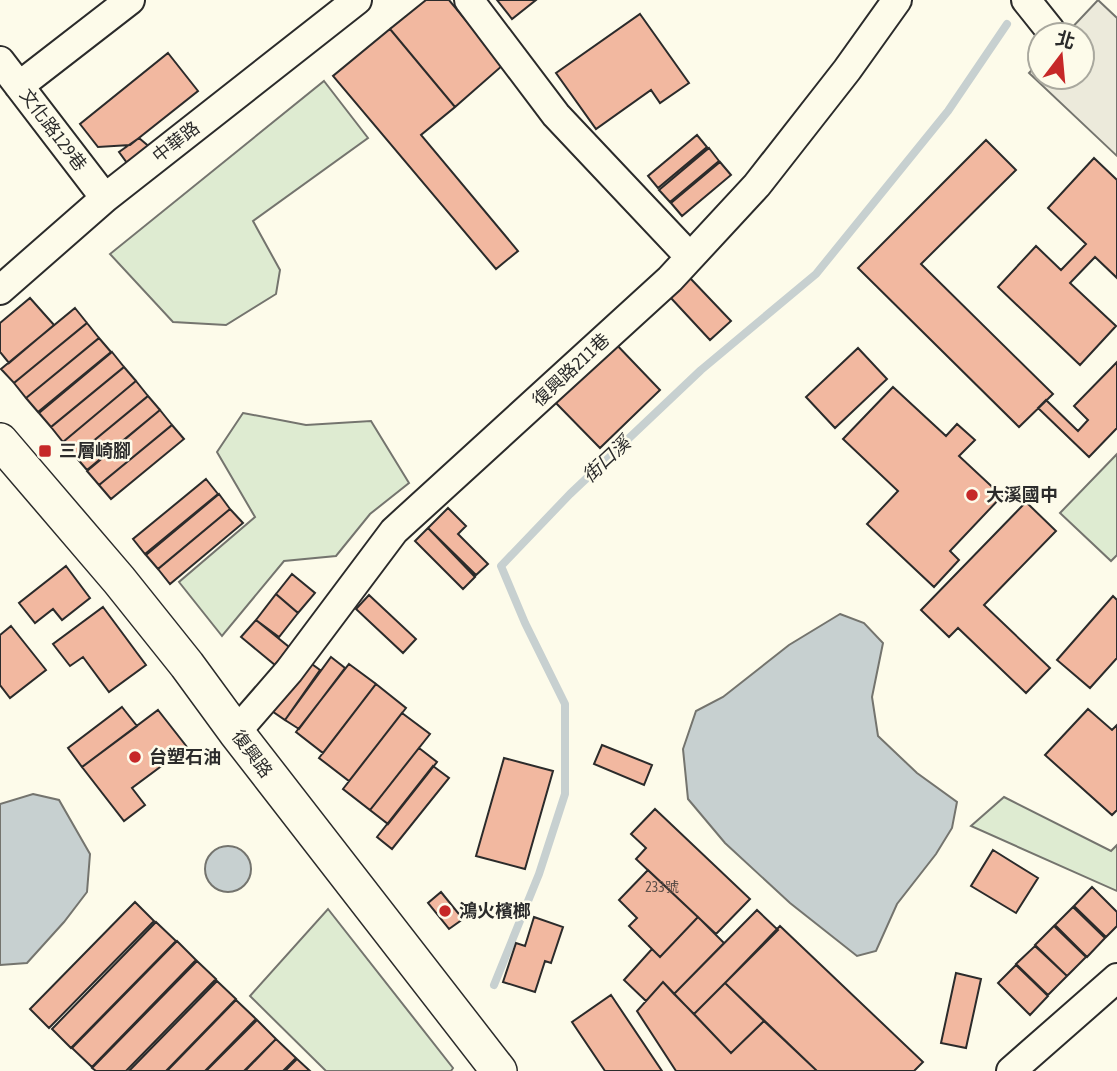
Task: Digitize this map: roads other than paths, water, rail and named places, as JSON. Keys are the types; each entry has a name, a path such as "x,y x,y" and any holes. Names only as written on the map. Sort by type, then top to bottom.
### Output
{"main road":[{"name":"復興路","path":"0,441 119,580 187,665 499,1071"}],"street":[{"path":"19,86 130,0"},
{"name":"中華路","path":"0,290 105,198 357,0"},
{"path":"469,0 556,116 690,257"},
{"name":"復興路211巷","path":"236,732 289,671 394,531 641,306 757,185 848,70 897,0"},
{"path":"1026,0 1043,21"},
{"name":"文化路129巷","path":"0,61 105,198"},
{"path":"1011,1071 1117,978"}],"waterway":[{"name":"街口溪","path":"494,985 539,874 565,794 565,704 525,623 501,566 570,494 701,370 816,274 948,111 1007,24"}],"place":[{"name":"三層崎腳","path":"45,451"},
{"name":"大溪國中","path":"972,495"},
{"name":"台塑石油","path":"135,757"},
{"name":"鴻火檳榔","path":"445,911"}]}
